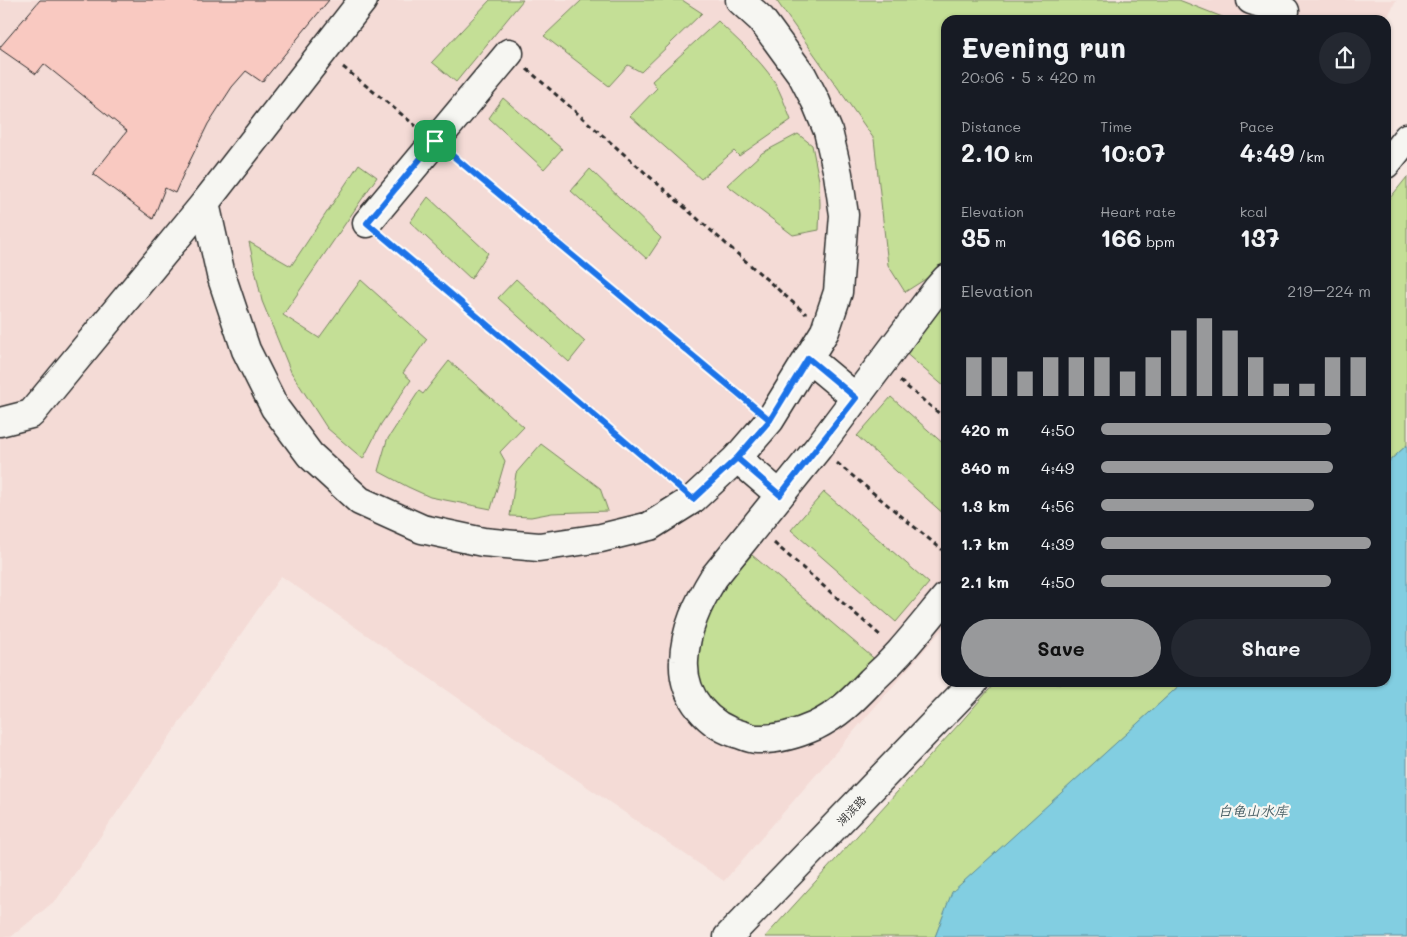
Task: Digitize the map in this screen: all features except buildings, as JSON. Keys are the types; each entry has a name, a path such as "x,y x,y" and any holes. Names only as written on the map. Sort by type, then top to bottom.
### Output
{"street":[{"path":"0,422 31,414 205,203 363,0"},
{"path":"205,203 220,275 246,350 275,408 310,455 360,501 422,529 483,542 539,546 601,538 650,526 693,499 737,458 770,420 825,331 838,292 844,215 838,174 828,131 802,75 761,19 740,0"},
{"path":"1251,0 1285,11"},
{"path":"367,223 509,53"},
{"path":"1391,158 1407,138"},
{"path":"941,286 818,448 714,577 700,600 690,623 683,663 685,678 691,695 703,713 716,724 733,733 756,739 793,735 830,719 848,704 900,652 941,602"},
{"path":"808,358 856,398"},
{"path":"737,458 780,495"},
{"name":"湖滨路","path":"728,937 969,687"}],"path":[{"path":"323,50 770,420"},
{"path":"509,53 825,331"},
{"path":"367,223 693,499"},
{"path":"880,365 941,415"},
{"path":"818,448 941,549"},
{"path":"755,526 900,652"}],"shaded area":[{"path":"0,0 1396,0 1388,15 941,15 941,631 724,881 281,576 57,899 11,937 0,937"}],"green space":[{"path":"490,0 523,0 456,82 432,62"},
{"path":"582,0 682,0 702,13 641,72 628,65 609,86 544,36"},
{"path":"776,0 1179,0 1217,15 941,15 941,269 905,292 888,265 874,139"},
{"path":"718,21 755,57 774,81 791,120 739,156 734,151 701,179 630,116 657,88 652,81"},
{"path":"503,98 562,149 544,169 489,118"},
{"path":"798,134 812,145 819,180 819,230 793,235 727,185 762,153"},
{"path":"359,164 377,177 283,315 319,338 361,280 427,339 403,373 411,380 381,424 363,459 327,428 291,372 262,301 249,242 291,266"},
{"path":"590,169 661,238 647,259 571,191"},
{"path":"1407,177 1407,445 1391,459 1391,197"},
{"path":"428,197 488,253 471,279 410,222"},
{"path":"516,279 585,342 569,362 498,298"},
{"path":"941,303 941,384 903,351"},
{"path":"449,361 524,427 500,452 505,461 491,509 430,497 378,471 387,440 419,391 423,394"},
{"path":"891,397 941,442 941,512 857,436"},
{"path":"541,444 600,488 608,511 552,513 531,517 510,516 516,473"},
{"path":"824,492 929,583 896,622 791,530"},
{"path":"752,555 878,662 837,699 792,724 748,727 731,720 706,697 699,682 697,664 699,647 707,616 724,585"},
{"path":"992,687 1178,687 953,892 935,937 765,937"}],"water":[{"name":"白龟山水库","path":"1407,445 1407,937 935,937 952,892 1178,687 1391,687 1391,459"}],"route":[{"path":"435,141 367,223 693,499 737,458 770,420 808,358 856,398 780,495 737,458 770,420 435,141"}]}
